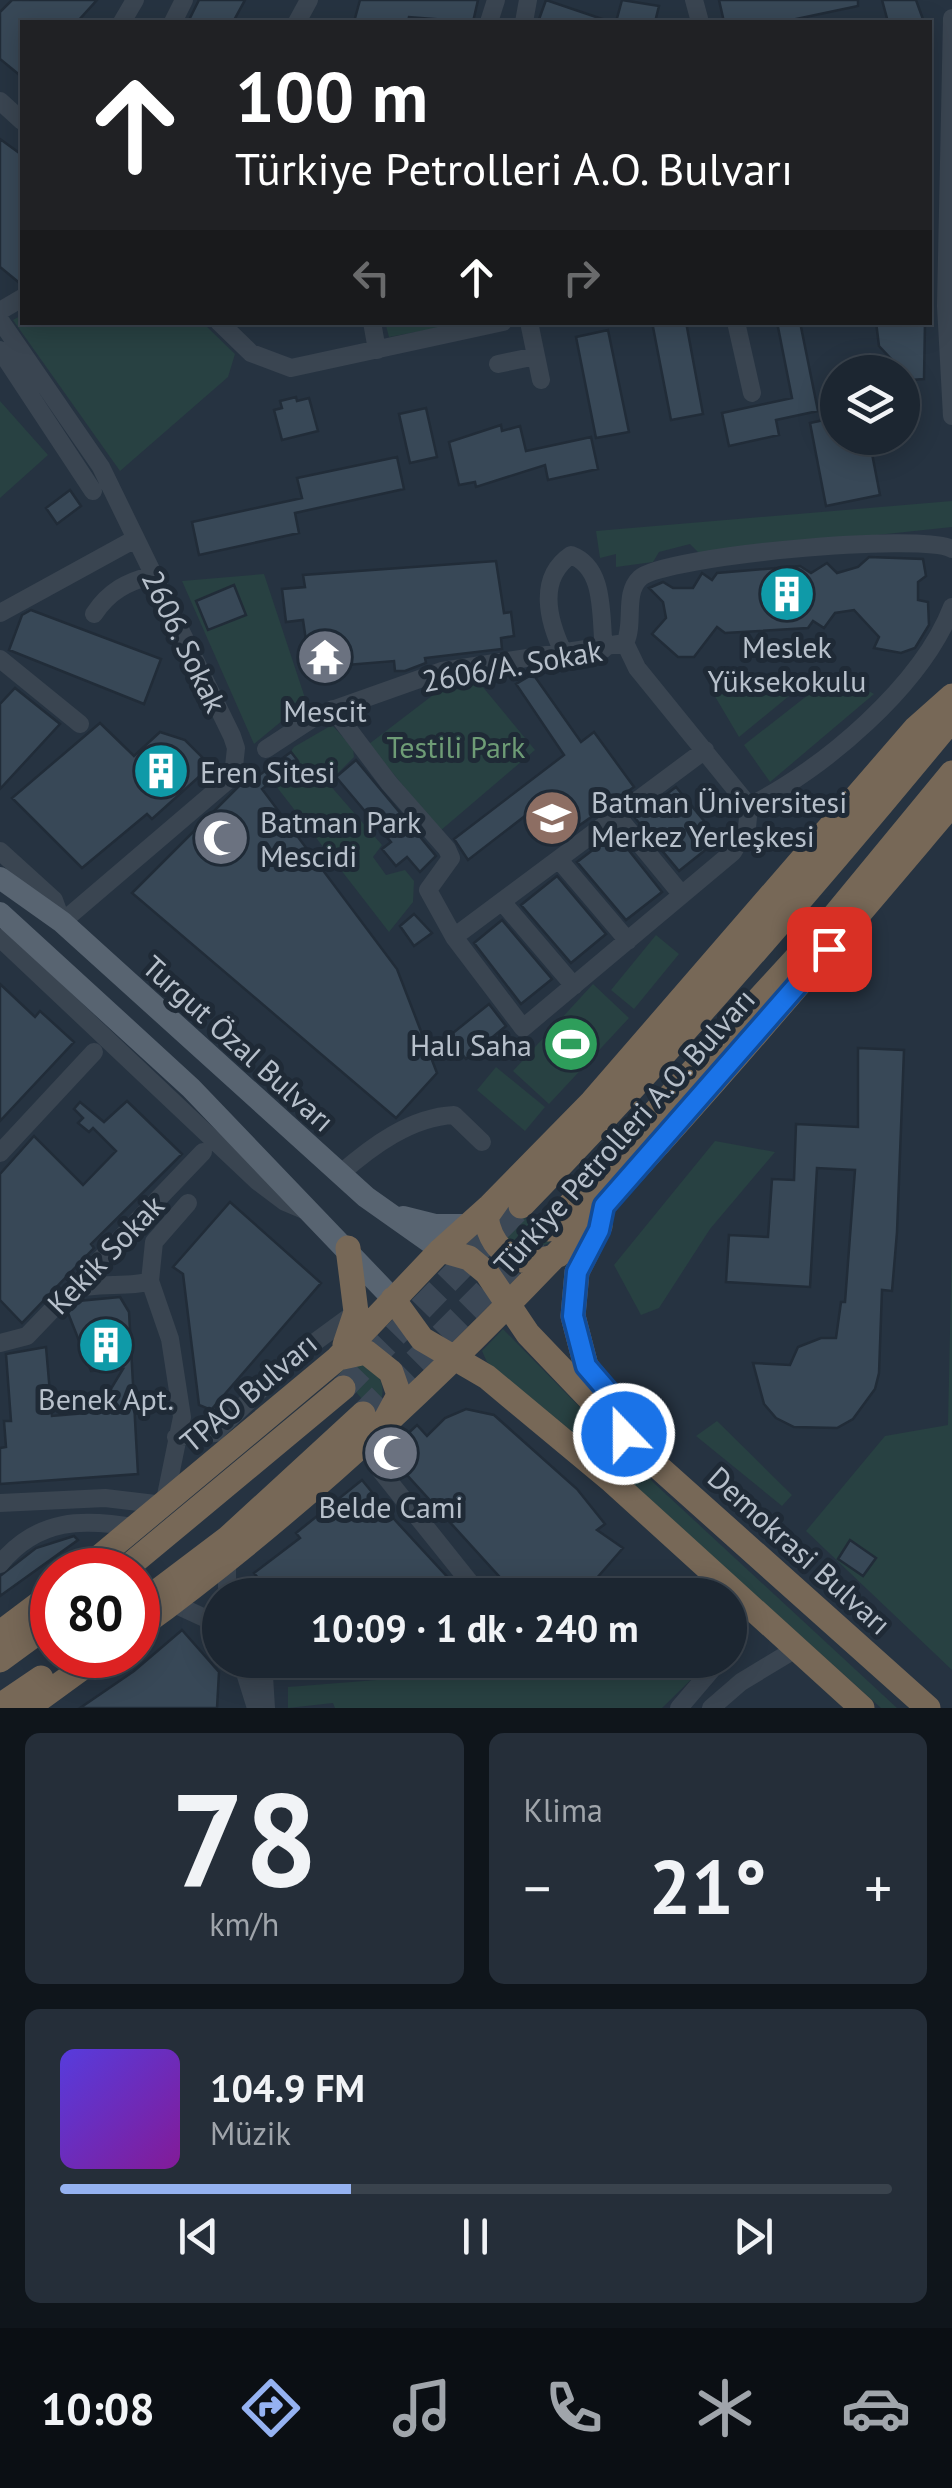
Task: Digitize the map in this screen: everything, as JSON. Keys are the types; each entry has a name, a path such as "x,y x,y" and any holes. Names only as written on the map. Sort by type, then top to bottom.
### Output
{"highway":[{"name":"Türkiye Petrolleri A.O. Bulvarı","path":"514,1197 916,728 952,696"},
{"name":"Türkiye Petrolleri A.O. Bulvarı","path":"441,1250 468,1225 514,1197 668,1055 820,880 952,718"},
{"name":"Türkiye Petrolleri A.O. Bulvarı","path":"548,1228 826,926 952,773"},
{"name":"Türkiye Petrolleri A.O. Bulvarı","path":"455,1359 558,1255 718,1081 952,804"},
{"path":"514,1197 486,1218 494,1244 517,1261 531,1263 558,1255"},
{"path":"604,1206 599,1230 577,1272 573,1316 586,1366 624,1410 624,1434"},
{"path":"338,1358 356,1312 348,1248"},
{"path":"441,1250 478,1265 508,1306"},
{"name":"TPAO Bulvarı","path":"113,1548 338,1358 441,1250"},
{"path":"393,1299 422,1339 501,1388 718,1578"},
{"name":"Demokrasi Bulvarı","path":"508,1306 528,1334 624,1434 928,1708"},
{"path":"160,1612 227,1562 399,1395 391,1372 366,1352 355,1350 338,1358"},
{"path":"160,1589 372,1420 455,1359"},
{"name":"TPAO Bulvarı","path":"150,1548 343,1388"},
{"path":"747,1605 862,1708"},
{"path":"0,1633 30,1610"},
{"path":"0,1660 30,1638"},
{"path":"794,1650 813,1686 838,1708"},
{"path":"0,1706 40,1678"},
{"path":"27,1708 68,1678"}],"main road":[{"name":"Turgut Özal Bulvarı","path":"0,878 62,922 340,1174 388,1214 441,1250"},
{"path":"0,913 191,1088 393,1299"},
{"path":"388,1214 434,1225 468,1225"}],"street":[{"path":"952,18 943,70 944,234 952,416"},
{"path":"0,102 20,119"},
{"name":"2606. Sokak","path":"0,320 101,467 236,748 238,777 62,922"},
{"path":"222,325 251,353 291,368 490,325"},
{"path":"372,325 376,350"},
{"path":"529,325 541,380"},
{"path":"737,325 752,394"},
{"path":"0,350 93,491"},
{"path":"498,364 536,356"},
{"path":"0,613 136,539"},
{"name":"2606/A. Sokak","path":"266,749 333,709 442,671 625,643 633,628 630,598 636,581 649,572 696,562 862,543 950,545"},
{"path":"564,654 549,606 549,582 558,563 571,555 586,560 596,578 604,649"},
{"path":"94,614 104,598 128,582 154,575"},
{"path":"749,806 824,756 903,686 931,651 952,607"},
{"path":"333,709 389,783 448,849 451,858 428,890 454,937 524,1028 733,852 747,828 749,806 637,668 625,643"},
{"path":"0,660 80,724"},
{"path":"454,937 504,904 704,750"},
{"path":"617,816 682,895"},
{"path":"0,852 54,900 62,922"},
{"path":"560,861 628,940"},
{"path":"504,904 574,986"},
{"path":"0,938 258,1181 285,1202 315,1214"},
{"path":"0,1154 94,1052"},
{"path":"340,1174 362,1154 423,1116 454,1115 482,1142"},
{"name":"Kekik Sokak","path":"0,1342 27,1336 203,1152"},
{"path":"0,1503 105,1498 164,1505 182,1417 170,1339 150,1280 154,1242 188,1203"},
{"path":"71,1289 100,1282 142,1284 150,1280"},
{"path":"176,1437 214,1434 296,1356 356,1312"},
{"path":"380,1470 466,1578"},
{"path":"0,1564 32,1533 57,1523 99,1521 139,1528"},
{"path":"227,1562 227,1578"},
{"path":"172,1603 202,1617"},
{"path":"718,1702 794,1650"},
{"path":"247,1678 256,1708"},
{"path":"266,1708 269,1678"},
{"path":"678,1708 708,1678"},
{"path":"704,1684 718,1702 742,1708"}],"green space":[{"path":"20,316 20,325 205,325 235,354 228,377 120,471 13,320"},
{"path":"386,325 454,325 389,337"},
{"path":"0,401 48,455 0,498"},
{"path":"952,501 952,527 700,554 690,544 659,552 653,562 616,567 616,554 600,558 596,531"},
{"path":"264,574 306,701 254,744 182,581"},
{"path":"836,673 874,694 770,782 744,745"},
{"path":"771,676 789,696 739,737 713,693 718,683"},
{"name":"Testili Park","path":"477,680 535,750 440,831 369,744 437,692"},
{"path":"332,725 353,748 354,757 328,783 382,845 373,857 386,875 405,870 414,881 413,902 389,932 276,786 296,768 287,757 294,747"},
{"path":"656,935 679,954 634,1009 611,990"},
{"name":"Halı Saha","path":"593,984 629,1018 549,1104 513,1071"},
{"path":"496,1067 545,1107 525,1131 477,1090"},
{"path":"715,1141 775,1152 710,1229 659,1308 641,1315 614,1265"},
{"path":"505,1199 550,1242 527,1249 510,1240 502,1222"},
{"path":"952,1236 952,1670 806,1531 885,1436 948,1425"},
{"path":"503,1329 655,1484 897,1708 881,1708 747,1587 747,1578 736,1578 592,1448 487,1362 482,1351"},
{"path":"363,1364 376,1374 382,1386 375,1414 336,1369"},
{"path":"717,1421 792,1495 782,1506 696,1436"},
{"path":"402,1678 693,1678 662,1708 335,1708 333,1703 288,1708 288,1687"}],"building":[{"path":"12,0 97,0 79,20 20,20 20,75 0,59 0,12"},
{"path":"199,0 245,0 234,20 189,20"},
{"path":"360,0 478,0 473,20 355,20"},
{"path":"546,0 605,20 539,20"},
{"path":"622,0 659,6 656,20 617,20"},
{"path":"719,0 858,0 858,6 792,20 724,20"},
{"path":"882,0 916,0 923,20 887,20"},
{"path":"0,139 20,154 20,283 0,267"},
{"path":"653,325 687,325 703,414 671,420"},
{"path":"778,325 801,325 818,411 776,420 779,435 729,446 722,413 792,398"},
{"path":"876,325 925,325 924,379 920,379 920,355 887,355 879,346"},
{"path":"608,330 629,432 596,438 576,337"},
{"path":"296,397 297,401 309,398 318,431 282,440 274,410 282,408 280,401"},
{"path":"426,408 437,457 410,463 399,414"},
{"path":"820,421 820,455 872,455 880,495 826,506 810,423"},
{"path":"501,425 502,431 520,426 526,451 591,437 598,469 548,480 545,465 476,487 475,482 459,485 449,442"},
{"path":"397,457 404,489 295,513 299,533 199,555 192,522 302,498 297,478"},
{"path":"70,490 81,506 57,524 46,508"},
{"name":"Meslek Yüksekokulu","path":"869,557 923,559 926,576 918,582 918,600 928,602 929,625 915,648 901,653 874,648 879,637 854,610 835,613 824,628 813,621 808,628 725,633 717,627 694,657 678,657 652,634 666,618 663,602 649,588 663,582 673,588 693,588 702,573 712,580 717,573 800,566 811,573 827,563 837,573 858,567"},
{"path":"496,561 504,613 511,612 514,636 501,638 502,649 425,658 426,663 405,671 395,671 394,661 310,668 303,620 286,622 282,589 305,587 303,575"},
{"path":"234,585 246,615 208,630 196,601"},
{"path":"31,610 161,659 144,704 9,650 22,615"},
{"path":"533,674 581,742 594,732 634,787 567,834 543,802 468,860 454,839 564,755 516,684"},
{"path":"15,688 60,724 0,789 0,704"},
{"path":"100,723 134,756 160,732 185,740 211,766 152,819 147,814 82,868 12,798"},
{"path":"291,752 298,761 262,789 397,969 437,1073 396,1118 132,893 251,774 254,779"},
{"path":"356,760 436,856 420,872 407,857 396,866 382,849 391,842 336,777"},
{"path":"676,787 719,839 679,871 635,818"},
{"path":"615,833 662,892 626,920 577,862"},
{"path":"557,876 606,934 571,963 521,905"},
{"path":"414,914 432,933 414,946 400,926"},
{"path":"502,920 552,979 521,1004 474,943"},
{"path":"0,984 35,1017 40,1011 74,1042 0,1121"},
{"path":"489,1004 506,1026 466,1059 448,1037"},
{"path":"858,1048 904,1050 897,1232 892,1291 882,1290 879,1373 875,1389 853,1419 837,1428 794,1427 776,1418 764,1404 753,1363 790,1365 798,1347 821,1338 836,1338 841,1302 845,1302 855,1170 817,1168 810,1287 726,1282 729,1235 768,1237 772,1179 794,1180 796,1124 858,1127"},
{"path":"127,1101 182,1154 91,1244 94,1248 22,1323 0,1300 0,1174 34,1136 83,1185 116,1151 93,1128 89,1132 78,1123 83,1118 74,1109 80,1102 104,1122"},
{"path":"230,1202 321,1283 211,1410 199,1405 183,1274 173,1267"},
{"path":"120,1297 129,1312 138,1474 0,1484 0,1448 6,1447 4,1421 11,1421 6,1354 46,1347 52,1416 85,1413 83,1396 101,1397 109,1392 123,1369 91,1371 68,1313 78,1301"},
{"path":"466,1409 494,1415 577,1489 605,1524 597,1530 623,1548 597,1578 501,1578 387,1453 417,1425 427,1436 445,1418"},
{"path":"362,1480 448,1578 258,1578 254,1573 300,1538 296,1533"},
{"path":"74,1536 78,1540 67,1548 36,1548"},
{"path":"850,1540 876,1558 863,1576 838,1559"},
{"path":"30,1553 30,1574 0,1596 0,1576"},
{"path":"182,1630 202,1653 202,1678 219,1678 217,1708 80,1708 124,1678 160,1678 160,1649"}],"tunnel":[{"path":"343,1388 521,1206"},
{"path":"363,1414 548,1229"}],"place":[{"name":"Meslek Yüksekokulu","path":"787,594"},
{"name":"Mescit","path":"325,657"},
{"name":"Eren Sitesi","path":"161,771"},
{"name":"Batman Üniversitesi Merkez Yerleşkesi","path":"552,818"},
{"name":"Batman Park Mescidi","path":"221,838"},
{"name":"Halı Saha","path":"571,1044"},
{"name":"Benek Apt.","path":"106,1345"},
{"name":"Belde Cami","path":"391,1453"}],"route":[{"path":"624,1434 624,1410 586,1366 576,1340 573,1316 572,1293 577,1272 599,1230 604,1206 718,1081 829,949"}]}
